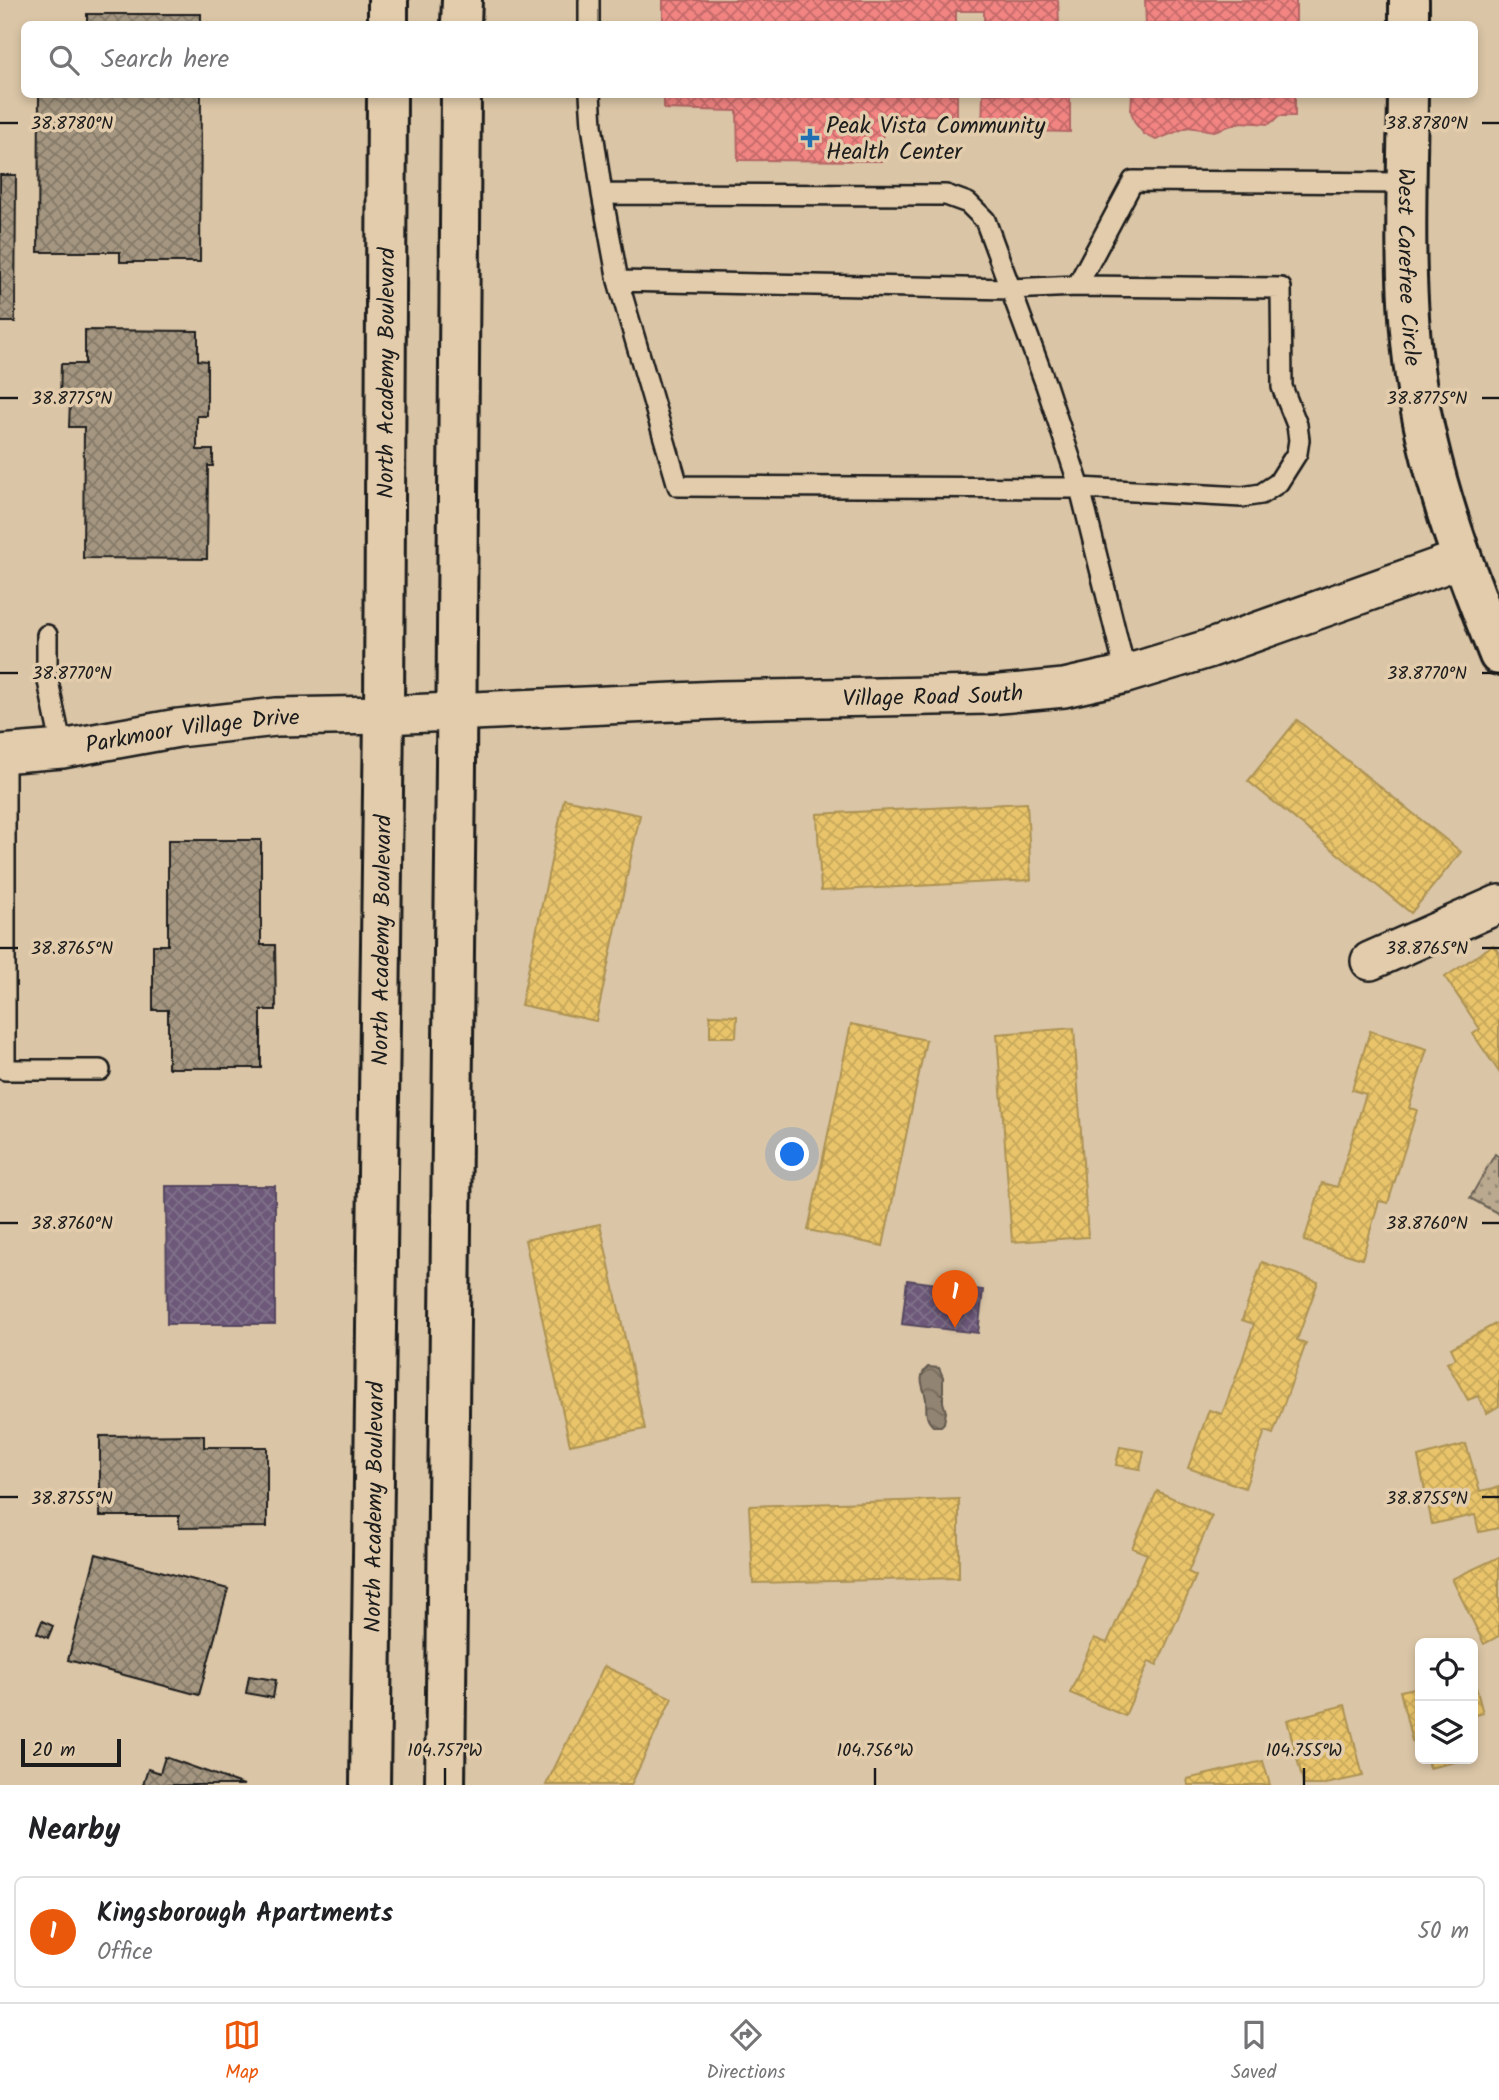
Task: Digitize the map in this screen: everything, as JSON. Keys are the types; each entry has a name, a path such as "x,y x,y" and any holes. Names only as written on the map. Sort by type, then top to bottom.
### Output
{"main road":[{"path":"461,21 462,0"},
{"path":"1409,0 1409,21"},
{"name":"North Academy Boulevard","path":"370,1785 384,715 387,98"},
{"path":"445,1785 461,98"},
{"name":"West Carefree Circle","path":"1408,98 1407,264 1415,377 1438,487 1461,559 1499,655"}],"street":[{"name":"Village Road South","path":"384,715 719,701 989,695 1064,688 1126,674 1208,649 1461,559"},
{"name":"Parkmoor Village Drive","path":"3,754 62,749 222,722 276,717 384,715"},
{"path":"1370,961 1499,904"}],"lane":[{"path":"589,0 589,21"},
{"path":"590,98 602,194 618,281 678,486 1080,488 1242,497 1261,494 1278,483 1297,453 1297,425 1282,387 1281,288 1077,286 1010,289 618,281"},
{"path":"1077,286 1133,181 1407,183"},
{"path":"602,194 946,195 968,203 985,219 1046,385 1080,488 1126,674"},
{"path":"47,635 47,676 62,749"},
{"path":"3,754 5,1070 100,1070"}],"shaded area":[{"path":"1495,1154 1499,1157 1499,1214 1470,1198"}],"water":[{"path":"928,1367 939,1368 943,1377 943,1402 946,1412 941,1426 933,1426 927,1417 922,1375"}],"building: Homes":[{"path":"1297,720 1461,852 1411,913 1248,781"},
{"path":"564,799 640,815 596,1021 521,1005"},
{"path":"1027,803 1031,880 821,891 817,814"},
{"path":"1493,945 1499,952 1499,1072 1473,1034 1480,1029 1445,977"},
{"path":"710,1015 737,1016 736,1037 710,1037"},
{"path":"851,1024 926,1040 883,1246 808,1230"},
{"path":"1074,1028 1088,1237 1012,1242 997,1034"},
{"path":"1370,1031 1427,1049 1409,1108 1417,1110 1388,1203 1379,1201 1362,1259 1304,1241 1322,1183 1337,1187 1366,1094 1352,1090"},
{"path":"600,1224 645,1429 570,1445 525,1240"},
{"path":"1262,1262 1318,1282 1297,1340 1306,1343 1273,1434 1265,1431 1245,1488 1188,1468 1209,1410 1222,1414 1242,1361 1254,1324 1242,1320"},
{"path":"1499,1322 1499,1406 1487,1413 1478,1396 1468,1400 1447,1363 1456,1358 1451,1348"},
{"path":"1466,1444 1480,1491 1499,1487 1499,1528 1479,1532 1475,1515 1432,1524 1418,1457"},
{"path":"1120,1447 1144,1451 1140,1469 1116,1465"},
{"path":"1157,1491 1212,1516 1188,1572 1196,1576 1157,1665 1149,1661 1125,1716 1070,1693 1094,1638 1107,1643 1147,1554 1132,1548"},
{"path":"959,1499 959,1578 753,1583 749,1506"},
{"path":"1499,1557 1499,1636 1484,1644 1452,1579"},
{"path":"604,1666 672,1698 631,1785 546,1785"},
{"path":"1415,1688 1415,1740 1412,1741 1400,1691"},
{"path":"1478,1694 1483,1713 1478,1714"},
{"path":"1345,1705 1363,1776 1321,1785 1304,1785 1287,1720"},
{"path":"1263,1761 1270,1785 1188,1785 1187,1779"},
{"path":"1428,1764 1446,1764 1429,1768"}],"building: Offices":[{"path":"166,1186 275,1186 275,1324 167,1324"},
{"path":"907,1280 983,1290 978,1333 902,1324"}],"building: Health":[{"path":"663,0 1058,0 1059,21 984,21 984,11 956,11 956,21 663,21"},
{"path":"1145,0 1296,0 1296,21 1146,21"},
{"name":"Peak Vista Community Health Center","path":"664,98 957,98 957,116 883,114 882,161 738,160 737,111 664,109"},
{"name":"Peak Vista Community Health Center","path":"983,98 1070,98 1070,132 982,130"},
{"path":"1132,98 1295,98 1295,116 1280,116 1269,124 1241,122 1214,131 1188,127 1156,140 1144,134 1135,123 1131,111"}],"building: Other":[{"path":"87,14 201,14 201,21 87,21"},
{"path":"39,98 201,98 200,262 120,262 120,252 38,252"},
{"path":"0,175 16,175 15,322 0,322"},
{"path":"85,330 198,331 198,360 207,361 207,416 197,416 197,450 213,450 213,466 208,466 207,559 83,558 84,427 69,427 70,402 60,402 61,364 85,364"},
{"path":"168,840 261,840 261,945 275,945 276,1010 261,1010 261,1068 168,1068 168,1010 153,1010 153,945 168,945"},
{"path":"204,1435 204,1447 267,1447 267,1527 179,1528 179,1516 100,1516 100,1436"},
{"path":"96,1554 228,1589 199,1695 68,1660"},
{"path":"42,1621 53,1626 48,1638 37,1633"},
{"path":"249,1676 276,1680 273,1698 246,1693"},
{"path":"165,1757 244,1785 143,1785 148,1769 160,1773"}],"place":[{"name":"Peak Vista Community Health Center","path":"810,138"},
{"name":"Kingsborough Apartments","path":"955,1328"}]}
